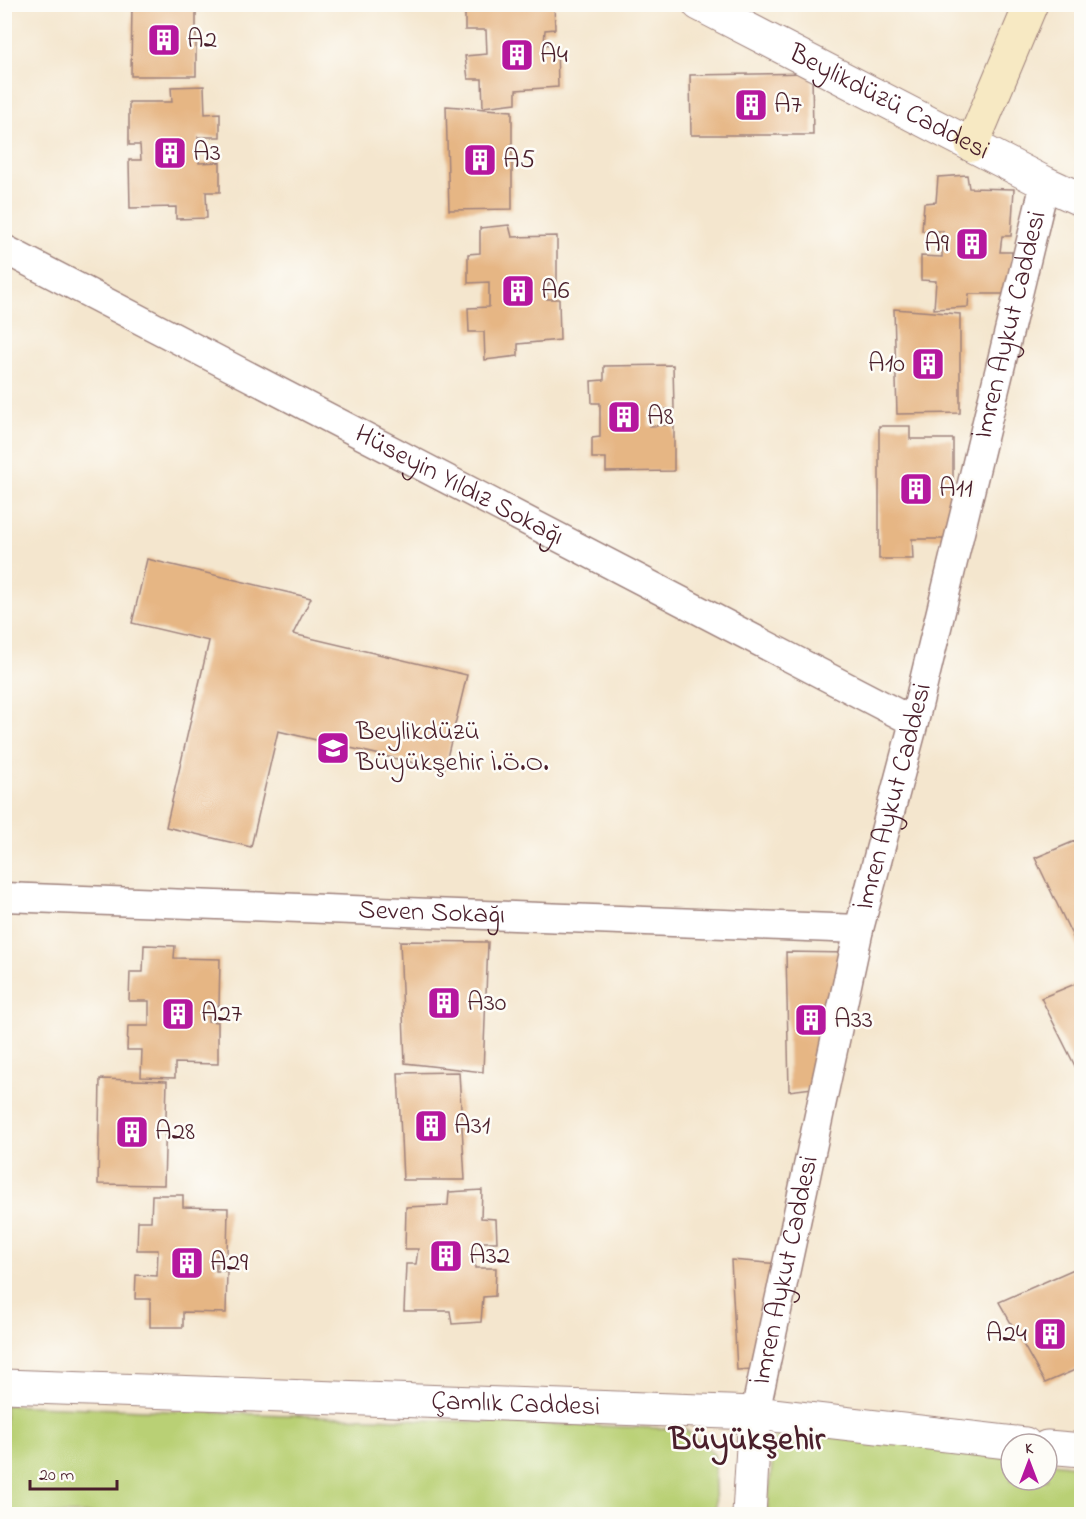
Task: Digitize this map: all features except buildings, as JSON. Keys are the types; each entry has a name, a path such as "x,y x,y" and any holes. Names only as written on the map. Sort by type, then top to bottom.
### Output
{"main road":[{"path":"972,145 1031,4"}],"street":[{"name":"Beylikdüzü Caddesi","path":"699,4 1082,200"},
{"name":"İmren Aykut Caddesi","path":"755,1413 858,929 914,722 1045,183"},
{"name":"Hüseyin Yıldız Sokağı","path":"4,249 914,722"},
{"name":"Seven Sokağı","path":"4,897 858,929"},
{"name":"Çamlık Caddesi","path":"4,1386 755,1413 999,1441"},
{"path":"749,1515 755,1413"},
{"path":"1059,1448 1082,1450"}],"green space":[{"path":"5,1405 685,1429 714,1454 716,1514 5,1514"},
{"path":"776,1423 999,1455 999,1492 1059,1492 1059,1464 1081,1467 1081,1514 767,1514"}],"place":[{"name":"A2","path":"164,40"},
{"name":"A4","path":"517,55"},
{"name":"A7","path":"751,105"},
{"name":"A3","path":"170,153"},
{"name":"A5","path":"480,160"},
{"name":"A9","path":"972,244"},
{"name":"A6","path":"518,291"},
{"name":"A10","path":"928,364"},
{"name":"A8","path":"624,417"},
{"name":"A11","path":"916,489"},
{"name":"Beylikdüzü Büyükşehir İ.Ö.O.","path":"333,748"},
{"name":"A30","path":"444,1003"},
{"name":"A27","path":"178,1014"},
{"name":"A33","path":"811,1020"},
{"name":"A31","path":"431,1126"},
{"name":"A28","path":"132,1132"},
{"name":"A32","path":"446,1256"},
{"name":"A29","path":"187,1263"},
{"name":"A24","path":"1050,1334"}],"district":[{"name":"Büyükşehir","path":"747,1441"}]}
